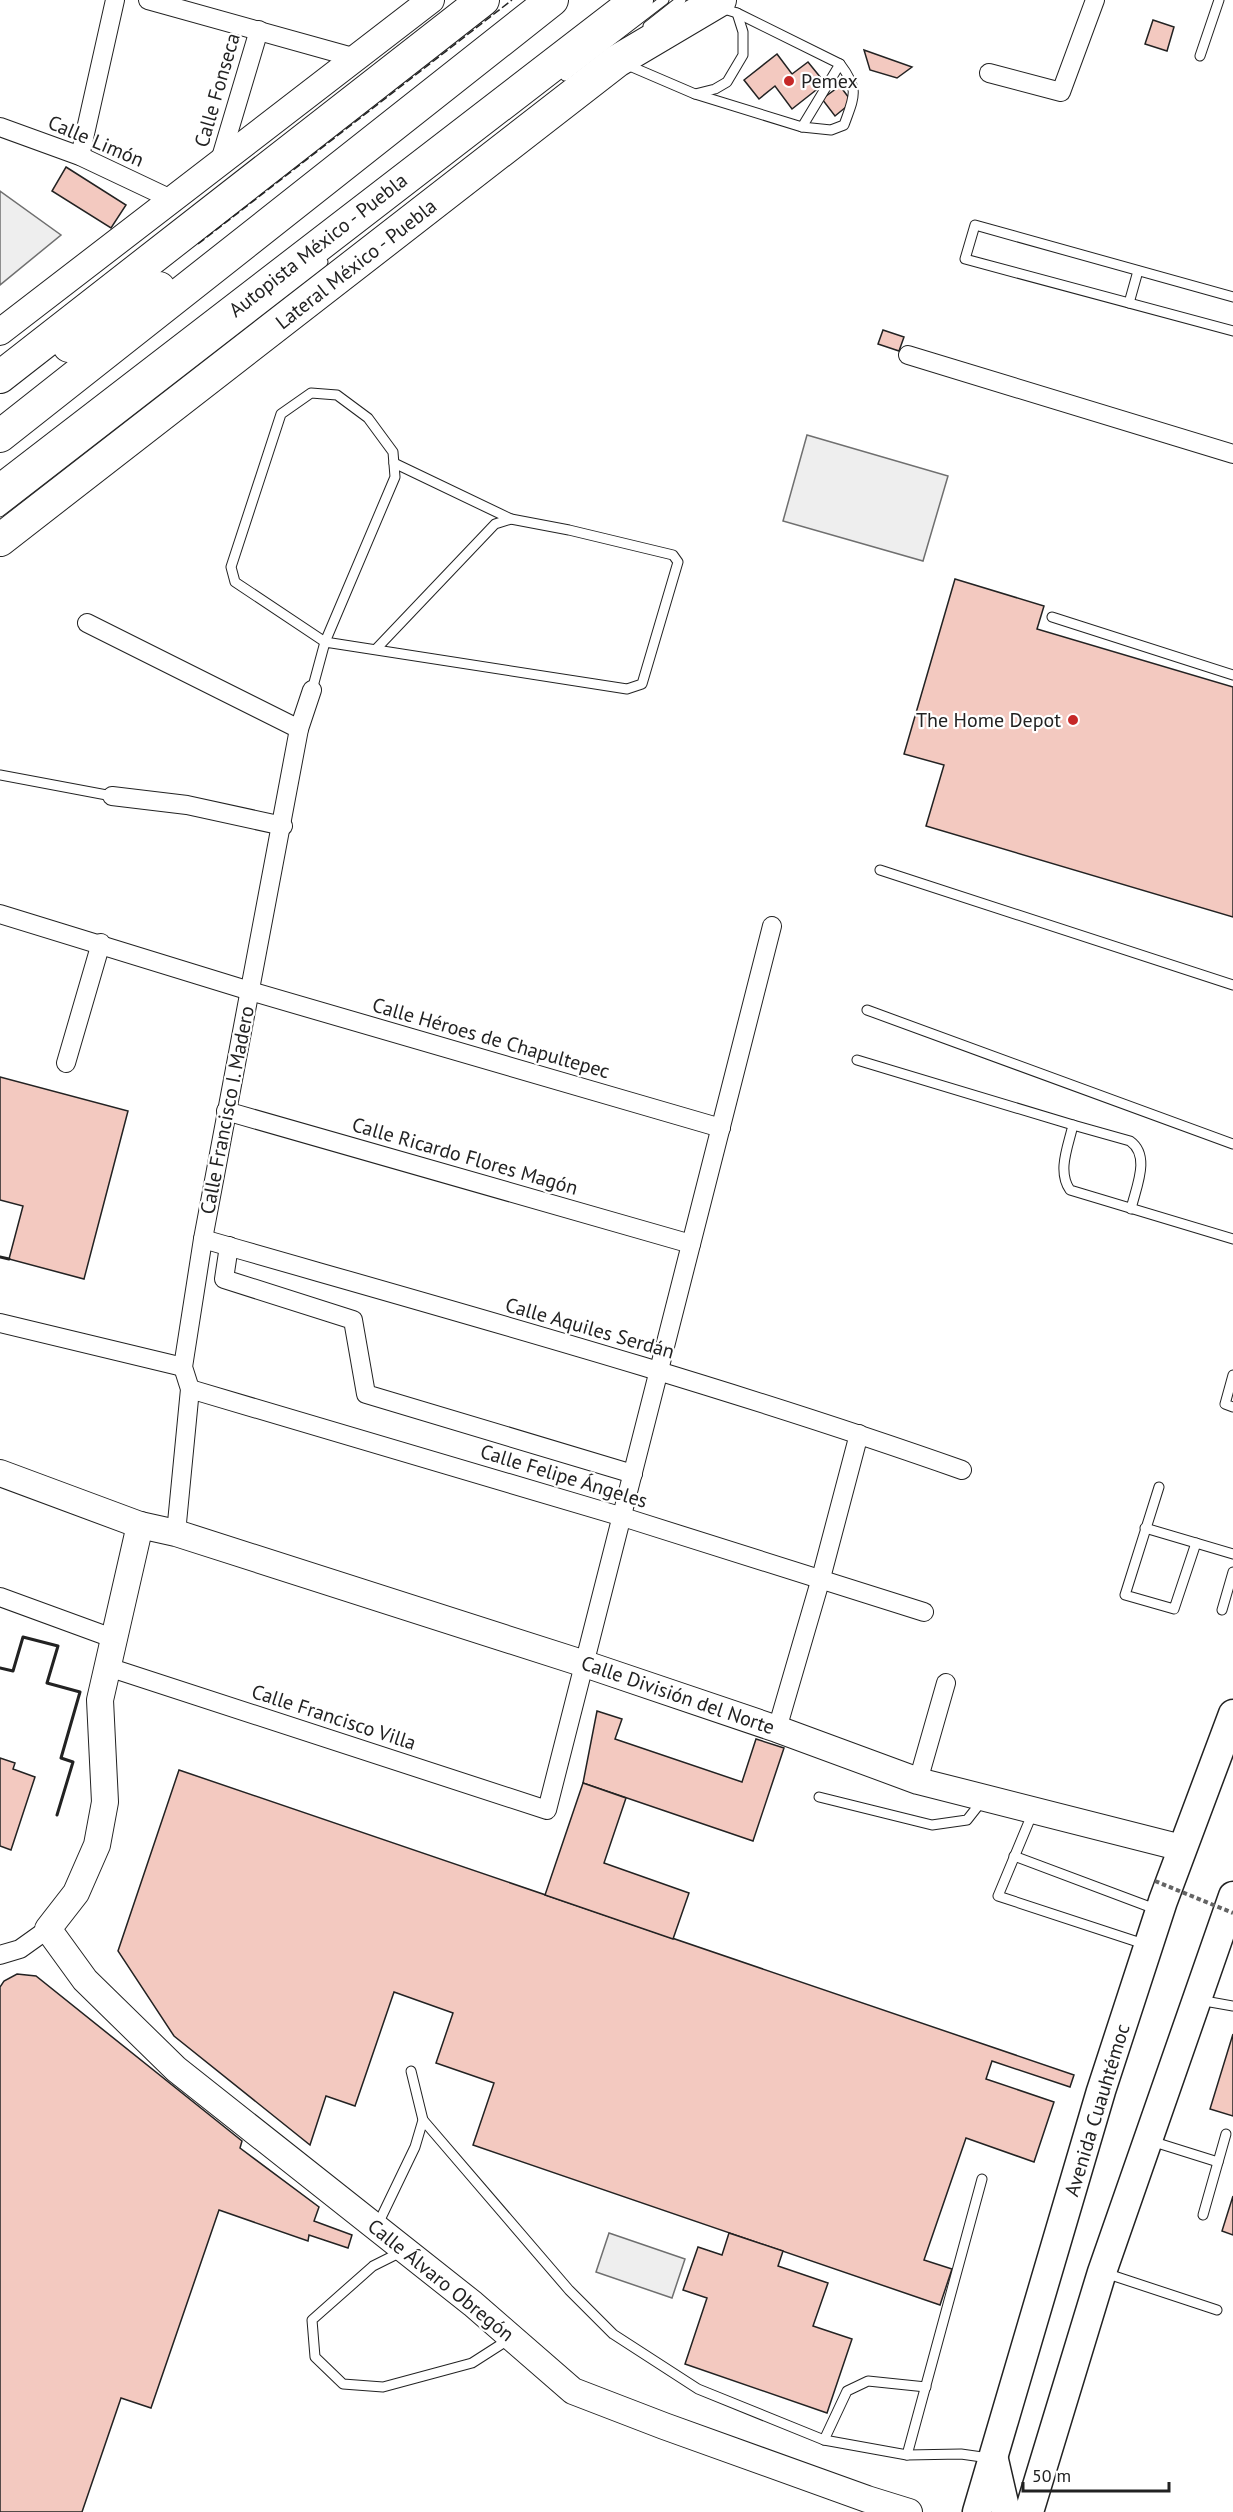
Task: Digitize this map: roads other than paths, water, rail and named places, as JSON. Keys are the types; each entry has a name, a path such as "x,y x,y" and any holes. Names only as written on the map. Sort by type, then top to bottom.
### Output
{"highway":[{"path":"0,377 483,0"},
{"path":"0,436 552,0"},
{"name":"Autopista México - Puebla","path":"0,491 637,0"},
{"name":"Lateral México - Puebla","path":"0,540 619,54 723,6"},
{"path":"0,391 169,281 266,227"}],"main road":[{"name":"Avenida Cuauhtémoc","path":"977,2512 1101,2091 1182,1848 1233,1714"},
{"path":"1029,2512 1102,2272 1233,1896"},
{"path":"994,2458 1006,2512"}],"street":[{"path":"80,156 115,0"},
{"path":"148,0 356,58"},
{"path":"0,332 431,0"},
{"path":"989,73 1061,92 1095,0"},
{"name":"Calle Fonseca","path":"219,164 259,30"},
{"name":"Calle Limón","path":"0,127 80,156 173,200"},
{"path":"908,355 1233,454"},
{"path":"87,623 299,729"},
{"name":"Calle Francisco I. Madero","path":"176,1533 190,1389 183,1367 203,1239 283,826 299,729 312,690"},
{"path":"112,796 187,805 283,826"},
{"name":"Calle Héroes de Chapultepec","path":"0,914 101,943 250,991 721,1128"},
{"path":"585,1664 772,926"},
{"path":"66,1063 101,943"},
{"name":"Calle Ricardo Flores Magón","path":"226,1112 691,1244"},
{"name":"Calle Aquiles Serdán","path":"203,1239 659,1372 859,1434 962,1470"},
{"path":"229,1246 224,1280 353,1320 366,1394 633,1474"},
{"path":"0,1323 183,1367"},
{"name":"Calle Felipe Ángeles","path":"190,1389 622,1516 924,1612"},
{"path":"777,1729 821,1578 859,1434"},
{"name":"Calle División del Norte","path":"0,1473 140,1525 176,1533 585,1664 777,1729 918,1781 1182,1848"},
{"path":"0,1955 20,1949 48,1929 76,1893 97,1845 105,1802 100,1700 140,1525"},
{"path":"0,1597 115,1639"},
{"name":"Calle Francisco Villa","path":"108,1667 547,1810 585,1664"},
{"path":"918,1781 946,1683"},
{"name":"Calle Álvaro Obregón","path":"48,1929 85,1980 176,2069 513,2337 573,2391 864,2502 909,2512"}],"lane":[{"path":"554,84 663,0"},
{"path":"639,33 681,0"},
{"path":"1200,56 1219,0"},
{"path":"696,94 715,89 727,82 743,55 743,33 723,6"},
{"path":"0,532 619,54 696,94 802,127 831,130 844,125 855,95 852,79 840,64 723,6"},
{"path":"802,127 840,64"},
{"path":"1233,297 975,225 965,259 1233,331"},
{"path":"0,512 331,256"},
{"path":"1129,303 1138,271"},
{"path":"312,690 325,642 395,477 393,452 368,418 337,395 311,393 281,414 231,567 235,582 325,642 377,648 627,689 642,684 678,562 673,555 569,530 511,519 394,463"},
{"path":"377,648 495,524 511,519"},
{"path":"1052,617 1233,675"},
{"path":"0,775 112,796"},
{"path":"880,870 1233,985"},
{"path":"867,1010 1233,1144"},
{"path":"857,1060 1130,1141 1137,1146 1142,1163 1131,1209"},
{"path":"1073,1125 1063,1166 1063,1180 1070,1190 1233,1239"},
{"path":"1233,1375 1225,1404 1233,1407"},
{"path":"1159,1487 1125,1595 1174,1609 1196,1543"},
{"path":"1145,1528 1233,1554"},
{"path":"1222,1610 1233,1572"},
{"path":"819,1797 932,1825 967,1820 978,1806 981,1797"},
{"path":"1034,1810 998,1896 1149,1946"},
{"path":"1014,1856 1160,1911"},
{"path":"1197,1999 1233,2006"},
{"path":"411,2071 423,2120 569,2290 613,2334 698,2389 824,2440 907,2455 961,2454 994,2458"},
{"path":"376,2228 416,2147 423,2120"},
{"path":"1203,2215 1226,2134"},
{"path":"1148,2140 1218,2162"},
{"path":"907,2455 982,2179"},
{"path":"404,2250 373,2266 312,2320 315,2357 343,2384 383,2387 472,2363 513,2337"},
{"path":"1102,2272 1217,2310"},
{"path":"824,2440 847,2391 868,2381 926,2387"}],"place":[{"name":"Pemex","path":"789,81"},
{"name":"The Home Depot","path":"1073,720"}]}
